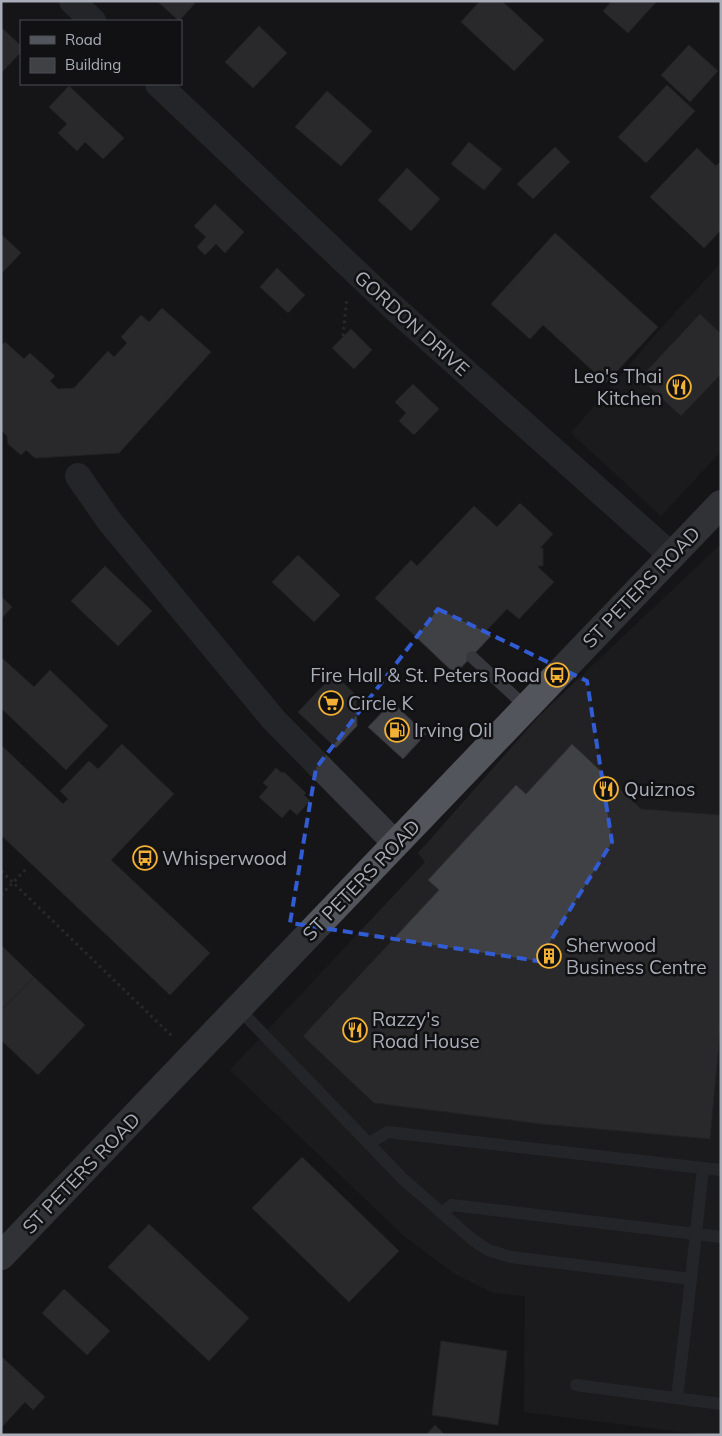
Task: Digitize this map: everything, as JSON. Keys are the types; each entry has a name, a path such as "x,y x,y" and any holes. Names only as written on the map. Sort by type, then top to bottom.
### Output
{"main road":[{"name":"ST PETERS ROAD","path":"1,1256 721,504"}],"street":[{"path":"72,1 91,20"},
{"name":"GORDON DRIVE","path":"159,85 361,276 671,556"},
{"path":"78,476 110,522 274,720 396,844"}],"lane":[{"path":"472,657 526,707"},
{"path":"238,1008 403,1179 488,1250 511,1257 690,1279"},
{"path":"369,1143 388,1132 721,1170"},
{"path":"677,1398 703,1168"},
{"path":"442,1213 452,1205 721,1237"},
{"path":"576,1385 721,1404"}],"path":[{"path":"343,336 348,290 361,276"},
{"path":"1,895 27,868"},
{"path":"1,871 193,1056"}],"highlighted area":[{"path":"438,609 587,681 612,842 538,961 290,923 316,768"}],"shaded area":[{"path":"721,263 721,451 661,516 571,433 662,327"},
{"path":"721,544 721,1435 705,1435 524,1412 525,1296 493,1293 455,1274 404,1236 230,1070 425,862 418,853 540,715"}],"building":[{"path":"157,1 197,1 178,20"},
{"path":"480,1 502,1 544,40 514,71 461,22"},
{"path":"612,1 657,1 628,33 603,11"},
{"path":"259,26 287,53 253,88 225,62"},
{"path":"1,27 20,45 20,53 1,73"},
{"path":"689,45 718,71 690,102 661,75"},
{"path":"667,85 695,111 646,163 618,137"},
{"path":"69,86 124,138 103,159 85,142 77,151 58,133 67,124 49,107"},
{"path":"327,91 372,131 341,166 295,127"},
{"path":"469,142 502,169 484,190 451,164"},
{"path":"555,147 570,162 533,199 517,184"},
{"path":"697,148 716,166 721,161 721,230 704,248 650,197"},
{"path":"407,168 440,199 411,231 378,200"},
{"path":"215,204 244,232 225,253 216,244 205,255 197,247 206,237 194,226"},
{"path":"555,233 658,327 606,383 543,325 530,339 491,304"},
{"path":"1,234 21,253 1,274"},
{"path":"277,268 305,295 288,313 260,287"},
{"path":"162,308 211,352 119,453 35,458 26,450 21,455 8,444 7,436 1,430 1,346 5,342 24,359 30,353 55,376 50,381 58,389 74,388 108,351 114,357 127,343 121,337 141,315 149,322"},
{"path":"700,314 721,334 721,374 681,416 640,378"},
{"path":"351,329 372,350 354,369 332,348"},
{"path":"413,384 439,409 414,435 399,421 406,413 395,402"},
{"path":"520,503 553,534 540,548 543,548 543,566 537,566 554,582 519,619 507,609 486,631 491,636 455,674 375,598 411,560 417,566 474,506 497,527"},
{"path":"298,555 340,595 314,622 272,582"},
{"path":"105,566 152,611 118,646 71,601"},
{"path":"1,596 12,607 1,619"},
{"path":"1,657 34,687 50,670 108,726 66,770 1,708"},
{"name":"Circle K","path":"334,674 356,695 357,726 336,748 298,712"},
{"name":"Irving Oil","path":"392,702 426,734 403,759 368,727"},
{"path":"122,744 174,794 111,860 210,953 170,995 1,835 1,745 63,804 68,799 60,791 89,761 98,769"},
{"name":"Sherwood Business Centre","path":"572,744 641,809 721,815 721,1022 710,1139 542,1124 374,1103 303,1036 439,890 428,880 516,785 526,794"},
{"path":"276,768 282,773 284,772 306,793 304,795 310,801 297,815 290,809 282,818 259,797 268,787 263,783"},
{"path":"1,945 34,977 1,1011"},
{"path":"34,977 85,1025 38,1075 1,1040 1,1011"},
{"path":"302,1157 399,1251 349,1302 252,1208"},
{"path":"149,1224 249,1318 209,1361 108,1267"},
{"path":"64,1289 110,1331 87,1355 42,1313"},
{"path":"441,1341 507,1351 498,1425 432,1415"},
{"path":"1,1356 45,1397 33,1410 25,1402 1,1428"},
{"path":"435,1425 445,1435 426,1435"}],"place":[{"name":"Leo's Thai Kitchen","path":"679,387"},
{"name":"Fire Hall & St. Peters Road","path":"557,675"},
{"name":"Circle K","path":"331,703"},
{"name":"Irving Oil","path":"397,730"},
{"name":"Quiznos","path":"606,789"},
{"name":"Whisperwood","path":"145,858"},
{"name":"Sherwood Business Centre","path":"549,956"},
{"name":"Razzy's Road House","path":"355,1030"}]}
